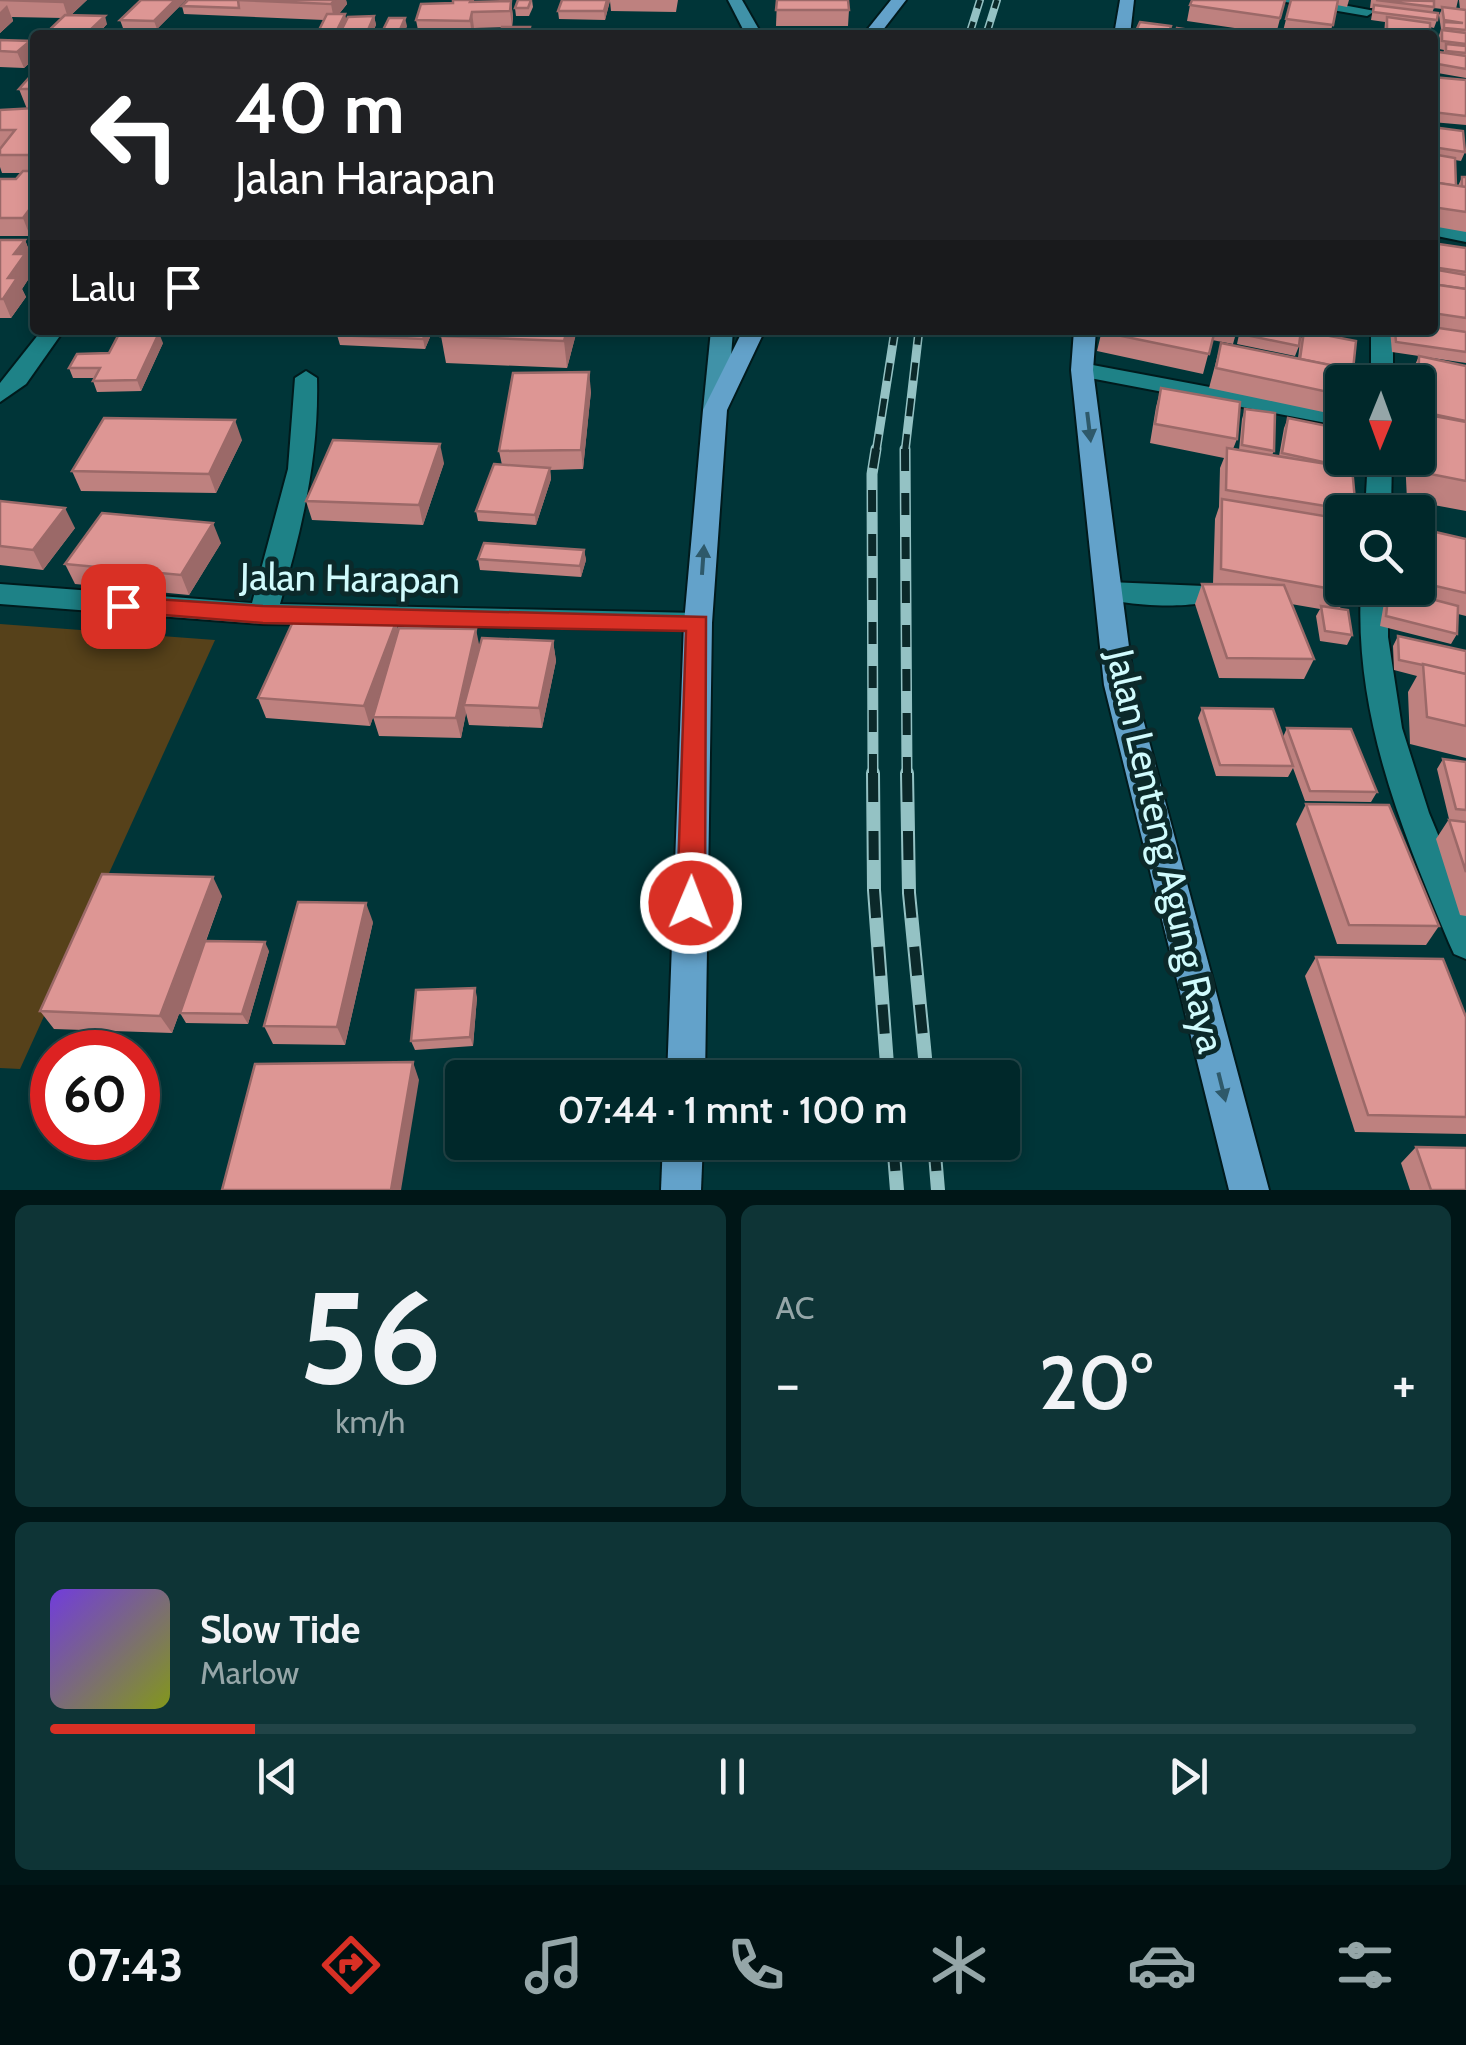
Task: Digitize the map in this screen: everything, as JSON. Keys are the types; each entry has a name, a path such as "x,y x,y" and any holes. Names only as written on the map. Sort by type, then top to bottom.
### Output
{"main road":[{"path":"735,0 751,30"},
{"path":"875,30 898,0"},
{"path":"1123,30 1127,0"},
{"path":"686,1060 698,623 722,335"},
{"path":"714,410 752,335"},
{"name":"Jalan Lenteng Agung Raya","path":"1084,335 1082,370 1120,685 1248,1190"},
{"path":"681,1190 682,1160"}],"street":[{"path":"1280,0 1367,5 1370,30"},
{"path":"1438,230 1466,236"},
{"path":"0,395 18,379 49,335"},
{"path":"1382,335 1382,365"},
{"path":"1082,370 1325,415"},
{"path":"263,614 300,488 306,451 306,378"},
{"path":"1109,592 1204,596"},
{"name":"Jalan Harapan","path":"0,594 263,614 698,623"},
{"path":"1375,605 1380,696 1394,767 1466,943"}],"shaded area":[{"path":"0,624 215,640 38,1030 30,1030 30,1047 20,1069 0,1068"}],"building":[{"path":"0,0 65,0 63,2"},
{"path":"141,0 175,0 154,21 120,20"},
{"path":"188,0 238,0 239,8 182,6"},
{"path":"237,0 335,0 331,4"},
{"path":"518,0 531,0 528,8 515,8"},
{"path":"562,0 607,0 604,11 558,11"},
{"path":"777,0 848,0 849,10 776,10"},
{"path":"1192,0 1285,0 1280,18 1190,5"},
{"path":"1291,0 1338,0 1333,25 1286,19"},
{"path":"1376,0 1434,1 1434,7"},
{"path":"511,1 510,11 472,12 470,21 416,20 421,4"},
{"path":"1374,5 1438,13 1437,20 1373,12"},
{"path":"1442,7 1466,10 1466,30 1444,28 1444,22 1463,23 1444,20"},
{"path":"327,14 345,14 337,30 319,30"},
{"path":"65,15 105,16 90,30 49,30"},
{"path":"374,16 368,30 342,30 348,17"},
{"path":"1387,17 1430,23 1430,30 1387,30"},
{"path":"389,18 405,18 400,30 383,30"},
{"path":"1140,22 1171,26 1170,30 1136,30"},
{"path":"502,27 530,27 529,30 501,30"},
{"path":"1442,30 1466,33 1466,44 1442,41"},
{"path":"0,40 30,41 17,52 0,51"},
{"path":"1446,44 1466,46 1466,53 1446,51"},
{"path":"1438,52 1466,56 1466,69 1438,64"},
{"path":"30,77 30,89 19,89"},
{"path":"1438,78 1466,80 1466,116 1438,113"},
{"path":"30,108 30,155 0,155 0,149 15,130 0,130 0,110"},
{"path":"1438,128 1463,131 1465,152 1438,148"},
{"path":"1438,155 1455,158 1456,186 1438,183"},
{"path":"23,171 30,171 30,209 23,218 0,218 0,179 16,179"},
{"path":"1438,183 1466,187 1466,212 1438,208"},
{"path":"0,240 25,240 14,254 25,254 8,278 17,278 3,299 0,299"},
{"path":"1438,244 1466,248 1466,272 1438,268"},
{"path":"1438,270 1466,275 1466,289 1438,285"},
{"path":"1438,285 1466,289 1466,318 1438,314"},
{"path":"1438,328 1466,332 1466,352 1396,342 1395,335 1438,335"},
{"path":"118,335 158,335 137,380 93,381 100,368 69,368 77,354 109,353"},
{"path":"337,335 425,335 423,339"},
{"path":"442,335 566,335 564,341"},
{"path":"1117,335 1214,335 1209,354"},
{"path":"1246,335 1300,335 1299,346"},
{"path":"1303,335 1356,341 1354,365 1300,359"},
{"path":"1221,343 1330,365 1325,365 1325,391 1216,368"},
{"path":"1419,356 1466,366 1466,421 1435,415 1435,365 1419,365"},
{"path":"589,372 581,450 499,451 513,373"},
{"path":"1161,388 1240,402 1237,439 1155,424"},
{"path":"1245,409 1275,413 1274,451 1242,445"},
{"path":"1435,416 1466,422 1466,481 1435,475"},
{"path":"104,418 235,420 209,474 72,471"},
{"path":"1288,418 1325,426 1325,462 1282,453"},
{"path":"333,440 440,444 419,505 306,501"},
{"path":"1227,448 1325,464 1325,475 1353,475 1355,495 1325,495 1325,506 1226,490"},
{"path":"494,464 550,468 535,515 476,511"},
{"path":"1222,499 1325,516 1325,588 1221,569"},
{"path":"0,501 65,508 33,550 0,546"},
{"path":"102,513 213,523 181,575 65,564"},
{"path":"1435,532 1466,539 1466,593 1435,586"},
{"path":"484,543 584,550 580,566 478,559"},
{"path":"1202,584 1284,585 1314,659 1227,658"},
{"path":"1435,600 1458,606 1457,634 1386,616 1387,605 1435,605"},
{"path":"1321,606 1348,610 1352,635 1325,631"},
{"path":"296,615 396,622 364,706 258,698"},
{"path":"399,628 476,629 456,718 373,717"},
{"path":"1398,636 1466,651 1466,674 1399,660"},
{"path":"482,638 553,641 539,708 464,705"},
{"path":"1423,664 1466,674 1466,726 1427,717"},
{"path":"1202,708 1273,709 1293,766 1220,765"},
{"path":"1287,728 1351,729 1377,792 1310,791"},
{"path":"1443,759 1466,762 1466,810 1456,809"},
{"path":"1306,804 1389,805 1439,926 1349,925"},
{"path":"1449,820 1466,822 1466,872"},
{"path":"102,874 213,877 160,1016 40,1011"},
{"path":"298,902 366,903 337,1027 264,1026"},
{"path":"205,941 265,942 242,1014 180,1013"},
{"path":"1316,957 1443,959 1466,1017 1466,1117 1368,1115"},
{"path":"475,988 470,1037 411,1041 416,990"},
{"path":"413,1062 391,1190 222,1190 255,1064"},
{"path":"1416,1147 1466,1148 1466,1190 1431,1190"}],"railway":[{"path":"971,30 980,0"},
{"path":"988,30 997,0"},
{"path":"876,452 894,335"},
{"path":"905,452 918,335"},
{"path":"873,776 872,474 876,449"},
{"path":"905,452 907,776"},
{"path":"873,773 874,890 887,1060"},
{"path":"907,773 909,893 925,1060"},
{"path":"894,1160 897,1190"},
{"path":"936,1160 938,1190"}],"route":[{"path":"123,606 263,614 698,623 691,903"}]}
